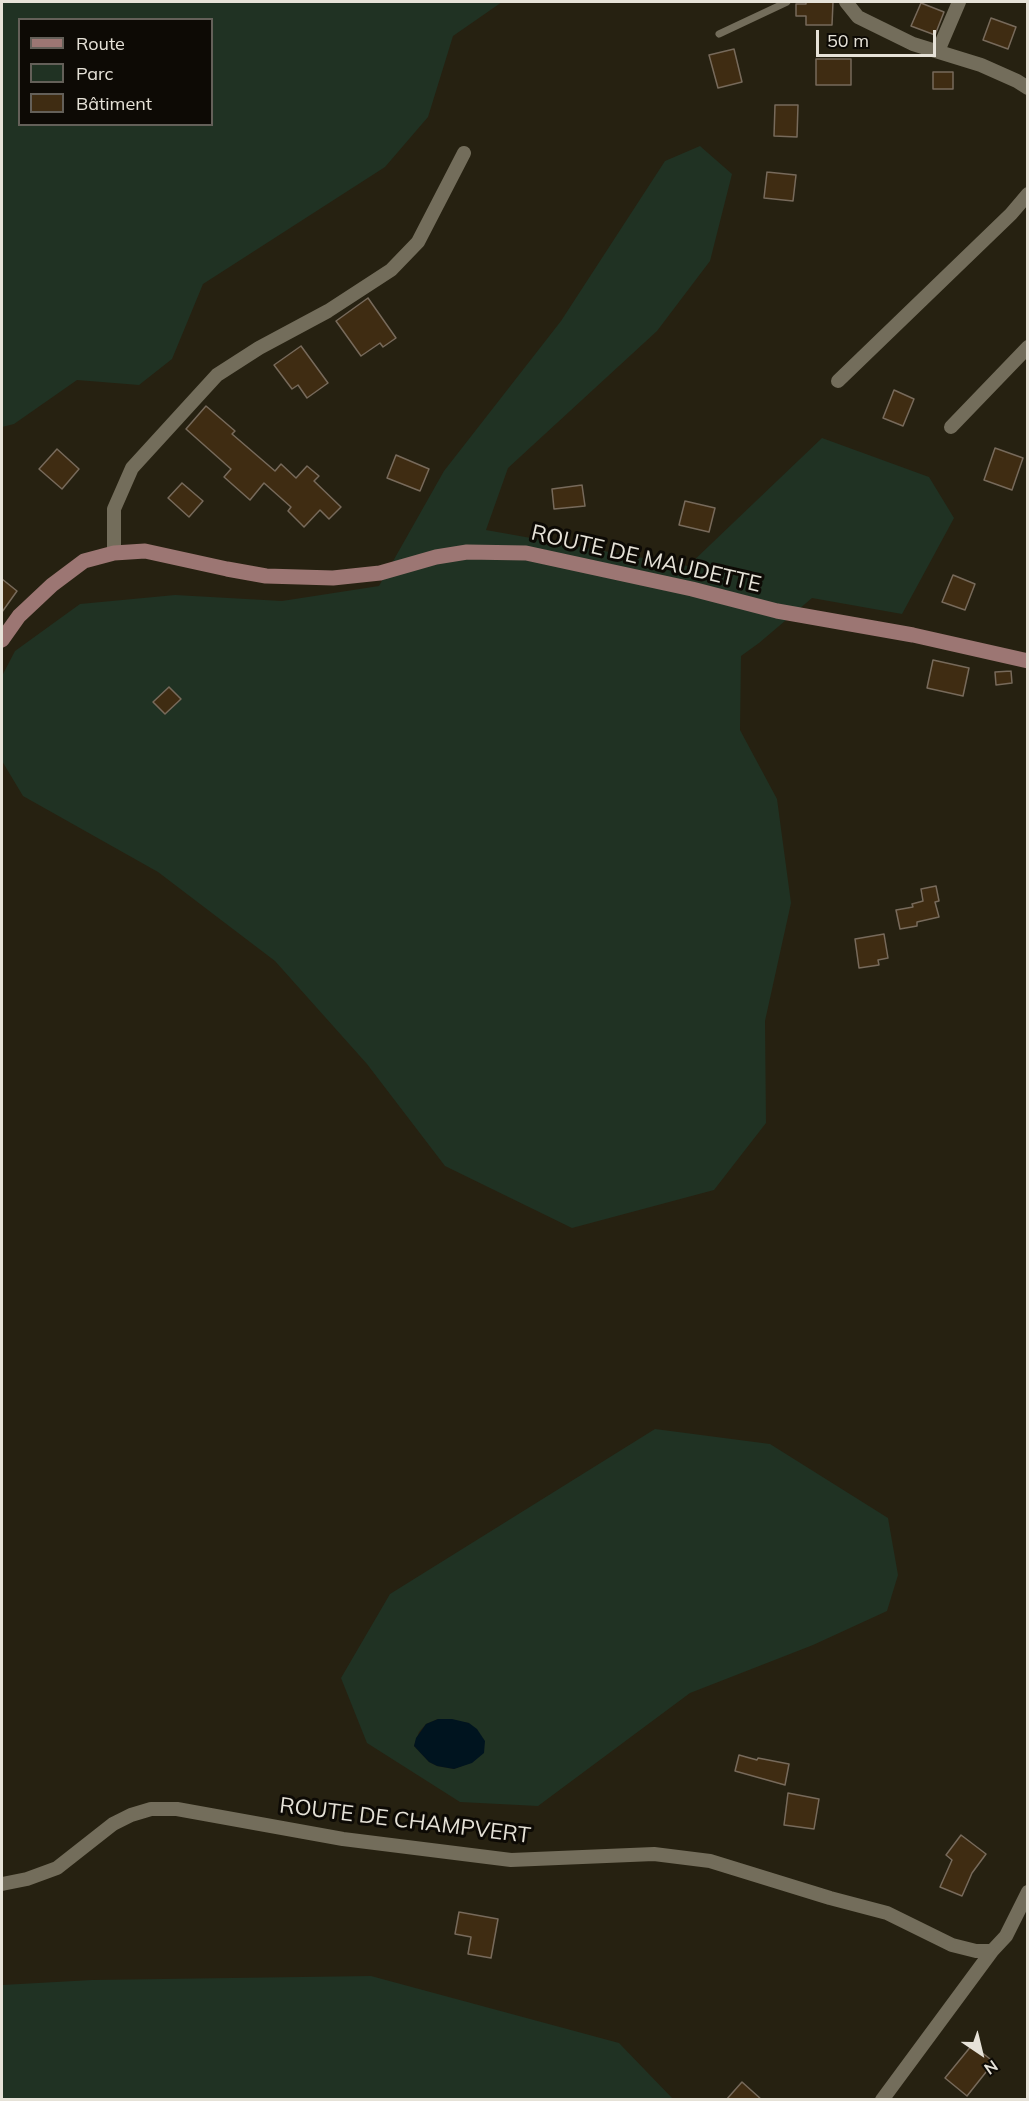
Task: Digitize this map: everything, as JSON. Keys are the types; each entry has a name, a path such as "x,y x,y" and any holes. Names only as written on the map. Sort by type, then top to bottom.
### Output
{"street":[{"path":"846,2 858,17 913,44 981,65 1028,87"},
{"path":"938,51 959,2"},
{"path":"114,553 114,509 132,468 217,375 259,348 328,311 391,270 418,242 464,153"},
{"path":"838,381 1011,214 1028,194"},
{"path":"951,427 1028,347"},
{"name":"ROUTE DE MAUDETTE","path":"2,640 19,616 52,585 84,561 114,553 145,551 266,576 333,578 380,573 436,557 467,552 526,553 692,589 777,611 913,635 1028,661"},
{"name":"ROUTE DE CHAMPVERT","path":"2,1884 27,1879 57,1868 113,1824 131,1815 151,1809 177,1809 343,1839 511,1860 654,1854 710,1861 887,1913 952,1945 976,1951 992,1951"},
{"path":"882,2100 992,1951 1006,1936 1028,1892"}],"lane":[{"path":"719,34 787,2"}],"green space":[{"path":"2,2 502,2 453,36 428,117 385,167 203,284 172,359 139,385 77,380 14,424 2,427"},
{"path":"700,146 732,174 710,261 657,331 508,468 486,530 688,566 822,438 929,477 954,518 902,614 812,598 741,656 740,730 777,799 791,903 765,1021 766,1123 714,1190 572,1228 445,1166 367,1064 275,961 158,872 23,796 2,761 2,676 15,651 80,604 175,595 282,601 379,586 444,471 561,321 665,161"},
{"path":"655,1429 770,1444 888,1518 898,1575 887,1611 813,1645 690,1693 538,1806 460,1802 367,1743 341,1678 390,1594","holes":["438,1719 469,1723 462,1766 454,1769 437,1766 429,1762 414,1746 419,1732 426,1724"]},
{"path":"371,1976 619,2043 673,2099 2,2099 2,1985 92,1980"}],"water":[{"path":"438,1719 469,1723 477,1729 485,1741 484,1753 472,1763 454,1769 429,1762 414,1746 416,1738 426,1724"}],"building":[{"path":"806,2 833,2 832,25 806,25 806,16 796,16 796,4 806,4"},
{"path":"921,3 944,12 935,35 911,26"},
{"path":"991,18 1016,27 1008,49 983,40"},
{"path":"734,49 742,82 718,88 709,55"},
{"path":"816,59 851,59 851,85 816,85"},
{"path":"933,72 953,72 953,89 933,89"},
{"path":"775,105 798,105 797,137 774,136"},
{"path":"767,172 796,175 793,201 764,198"},
{"path":"368,298 396,338 383,347 380,343 361,356 336,321"},
{"path":"301,346 328,383 307,398 298,385 292,389 274,365"},
{"path":"894,390 914,399 903,426 883,418"},
{"path":"206,406 235,431 232,434 275,471 281,464 296,478 307,466 319,476 314,481 341,507 329,519 320,510 304,527 288,511 291,507 264,483 250,500 224,477 231,469 186,429"},
{"path":"995,448 1023,458 1012,490 984,480"},
{"path":"57,449 79,469 62,489 39,469"},
{"path":"396,455 429,469 420,491 387,478"},
{"path":"182,483 203,501 189,517 168,498"},
{"path":"582,485 585,506 554,509 552,489"},
{"path":"685,501 715,508 709,532 679,525"},
{"path":"953,575 975,584 965,610 942,602"},
{"path":"2,579 17,591 2,612"},
{"path":"933,660 969,668 963,696 927,688"},
{"path":"1011,671 1012,683 996,685 995,672"},
{"path":"169,687 181,699 165,714 153,702"},
{"path":"936,886 939,901 935,902 939,917 917,922 917,926 900,929 896,910 913,907 912,904 923,901 921,889"},
{"path":"884,934 888,958 878,960 879,965 859,968 855,939"},
{"path":"739,1755 789,1764 785,1785 735,1771"},
{"path":"788,1793 819,1799 814,1829 784,1825"},
{"path":"961,1835 986,1854 972,1873 962,1896 940,1887 952,1860 946,1855"},
{"path":"459,1912 498,1919 491,1958 468,1954 471,1937 455,1934"},
{"path":"972,2045 994,2062 967,2096 945,2078"},
{"path":"742,2082 762,2100 726,2100"}]}
